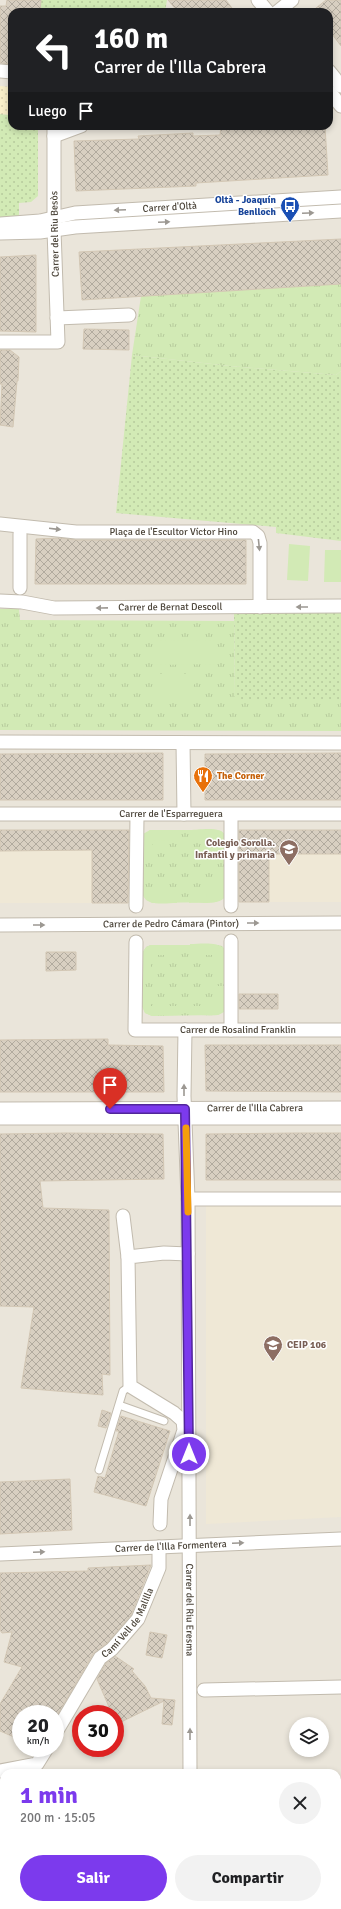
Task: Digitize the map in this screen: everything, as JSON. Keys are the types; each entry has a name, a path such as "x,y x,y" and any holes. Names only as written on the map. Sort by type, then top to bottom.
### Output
{"street":[{"path":"258,0 265,8"},
{"path":"279,8 292,0"},
{"path":"333,76 341,86"},
{"path":"333,96 341,106"},
{"name":"Carrer del Riu Besòs","path":"0,342 58,342 54,224 54,131"},
{"name":"Carrer d'Oltà","path":"0,233 54,224 75,213 341,196"},
{"name":"Carrer d'Oltà","path":"0,224 27,223 83,226 341,211"},
{"path":"57,318 129,315"},
{"path":"0,524 18,530 20,588"},
{"name":"Plaça de l'Escultor Víctor Hino","path":"18,530 76,532 253,532 258,536 260,542 260,607"},
{"name":"Carrer de Bernat Descoll","path":"0,601 22,602 54,608 341,606"},
{"path":"0,742 341,742"},
{"path":"183,743 184,814"},
{"name":"Carrer de l'Esparreguera","path":"0,814 341,814"},
{"path":"136,906 137,815"},
{"path":"231,815 231,906"},
{"name":"Carrer de Pedro Cámara (Pintor)","path":"0,925 341,924"},
{"path":"231,941 231,1030"},
{"name":"Carrer de Rosalind Franklin","path":"136,942 135,1030 341,1030"},
{"name":"Carrer del Riu Eresma","path":"185,1030 185,1113 188,1199 190,1769"},
{"name":"Carrer de l'Illa Cabrera","path":"0,1118 341,1108"},
{"name":"Carrer de l'Illa Cabrera","path":"0,1109 341,1118"},
{"path":"188,1199 341,1199"},
{"path":"123,1216 128,1257 130,1386 174,1413 183,1421 184,1430 161,1499 160,1524"},
{"path":"128,1257 164,1253 188,1254"},
{"name":"Carrer de l'Illa Formentera","path":"0,1554 341,1539"},
{"name":"Camí Vell de Malilla","path":"64,1719 100,1658 112,1650 138,1619 159,1568 159,1547"},
{"path":"204,1690 341,1687"},
{"path":"11,1769 37,1764 41,1757"}],"lane":[{"path":"99,1470 123,1391 130,1386"},
{"path":"119,1405 164,1421"}],"shaded area":[{"path":"0,0 341,0 341,1769 0,1769"},
{"path":"0,830 131,830 131,903 0,903"},
{"name":"Colegio Sorolla. Infantil y primaria","path":"237,830 341,830 341,902 237,902"},
{"name":"CEIP 106","path":"206,1206 341,1207 341,1517 206,1524"}],"green space":[{"path":"41,0 167,0 166,8 40,8"},
{"path":"0,114 8,115 8,130 38,130 38,196 31,202 19,203 19,218 0,219"},
{"path":"341,284 341,371 336,375 230,366 132,355 141,296"},
{"path":"132,355 230,366 336,375 341,371 341,541 276,533 276,527 116,513"},
{"path":"289,544 310,546 308,581 287,580"},
{"path":"325,550 341,550 341,582 324,582"},
{"path":"0,609 19,609 20,620 234,621 235,699 341,699 341,731 0,730"},
{"path":"341,611 341,699 235,699 234,612"},
{"path":"216,640 216,664 155,665 155,641"},
{"path":"155,674 194,674 194,698 155,698"},
{"path":"205,829 216,830 224,833 227,843 226,860 216,860 216,840 190,840 190,830"},
{"path":"150,830 221,831 226,837 224,898 216,902 152,903 146,900 142,893 143,834"},
{"path":"150,830 178,830 178,840 152,841 152,861 142,861 143,836"},
{"path":"216,872 226,872 226,896 219,901 209,903 189,903 190,893 216,893"},
{"path":"142,893 177,893 177,903 162,904 152,902 147,900"},
{"path":"203,943 222,946 225,949 226,974 216,974 216,955 190,955 190,944"},
{"path":"151,945 222,946 226,951 224,1012 218,1015 152,1016 145,1013 142,1006 142,954 146,947"},
{"path":"151,945 177,945 177,955 151,955 151,975 142,975 142,953"},
{"path":"216,986 226,986 224,1011 217,1015 191,1015 191,1006 216,1006"},
{"path":"142,987 151,987 151,1006 178,1006 179,1015 152,1016 145,1013 142,1006"}],"sand":[{"path":"0,86 8,87 8,115 0,114"}],"building":[{"path":"7,0 41,0 40,8 8,8 8,64 0,63 0,6 6,6"},
{"path":"168,0 226,0 232,8 175,8"},
{"path":"326,0 341,0 341,46 333,35 333,8 316,8"},
{"path":"221,130 325,130 328,175 196,183 196,186 76,191 74,141 139,139 138,136 193,133 193,136 220,135"},
{"path":"341,239 341,284 82,300 79,252"},
{"path":"36,255 36,332 0,331 0,257"},
{"path":"84,329 129,330 129,350 83,349"},
{"path":"0,350 10,350 19,357 13,427 0,425 2,384 0,384"},
{"path":"60,538 76,540 246,540 246,584 35,584 36,539"},
{"path":"163,753 163,800 0,800 0,754"},
{"path":"341,753 341,800 205,800 205,754"},
{"path":"0,830 129,830 128,903 92,903 92,850 0,851"},
{"path":"239,830 341,830 341,854 269,854 269,902 239,902"},
{"path":"46,952 76,952 76,970 46,971"},
{"path":"239,994 278,994 278,1009 239,1009"},
{"path":"108,1039 108,1045 163,1046 164,1092 0,1092 0,1040"},
{"path":"205,1045 341,1045 341,1092 206,1091"},
{"path":"341,1133 341,1180 206,1180 206,1134"},
{"path":"0,1134 163,1134 164,1179 40,1181 43,1208 109,1210 110,1375 102,1374 103,1395 21,1388 34,1307 0,1306"},
{"path":"102,1410 111,1413 106,1428 98,1426"},
{"path":"121,1416 170,1431 146,1506 94,1492 98,1476 105,1478 119,1431 116,1431"},
{"path":"70,1479 72,1530 0,1534 0,1482"},
{"path":"151,1565 131,1615 107,1643 93,1654 63,1705 12,1705 12,1736 0,1731 0,1704 22,1667 4,1662 12,1632 2,1633 0,1630 0,1573 88,1571 88,1568"},
{"path":"150,1632 167,1635 162,1658 146,1655"},
{"path":"115,1656 134,1669 132,1671 145,1686 151,1698 175,1700 172,1725 162,1724 164,1701 124,1721 124,1705 108,1705 97,1679 106,1663"}],"slow traffic":[{"path":"186,1128 188,1212"}],"place":[{"name":"Oltà - Joaquín Benlloch","path":"290,223"},
{"name":"The Corner","path":"203,793"},
{"name":"Colegio Sorolla. Infantil y primaria","path":"289,866"},
{"name":"CEIP 106","path":"273,1362"}],"route":[{"path":"110,1109 185,1109 188,1199 189,1454"}]}
